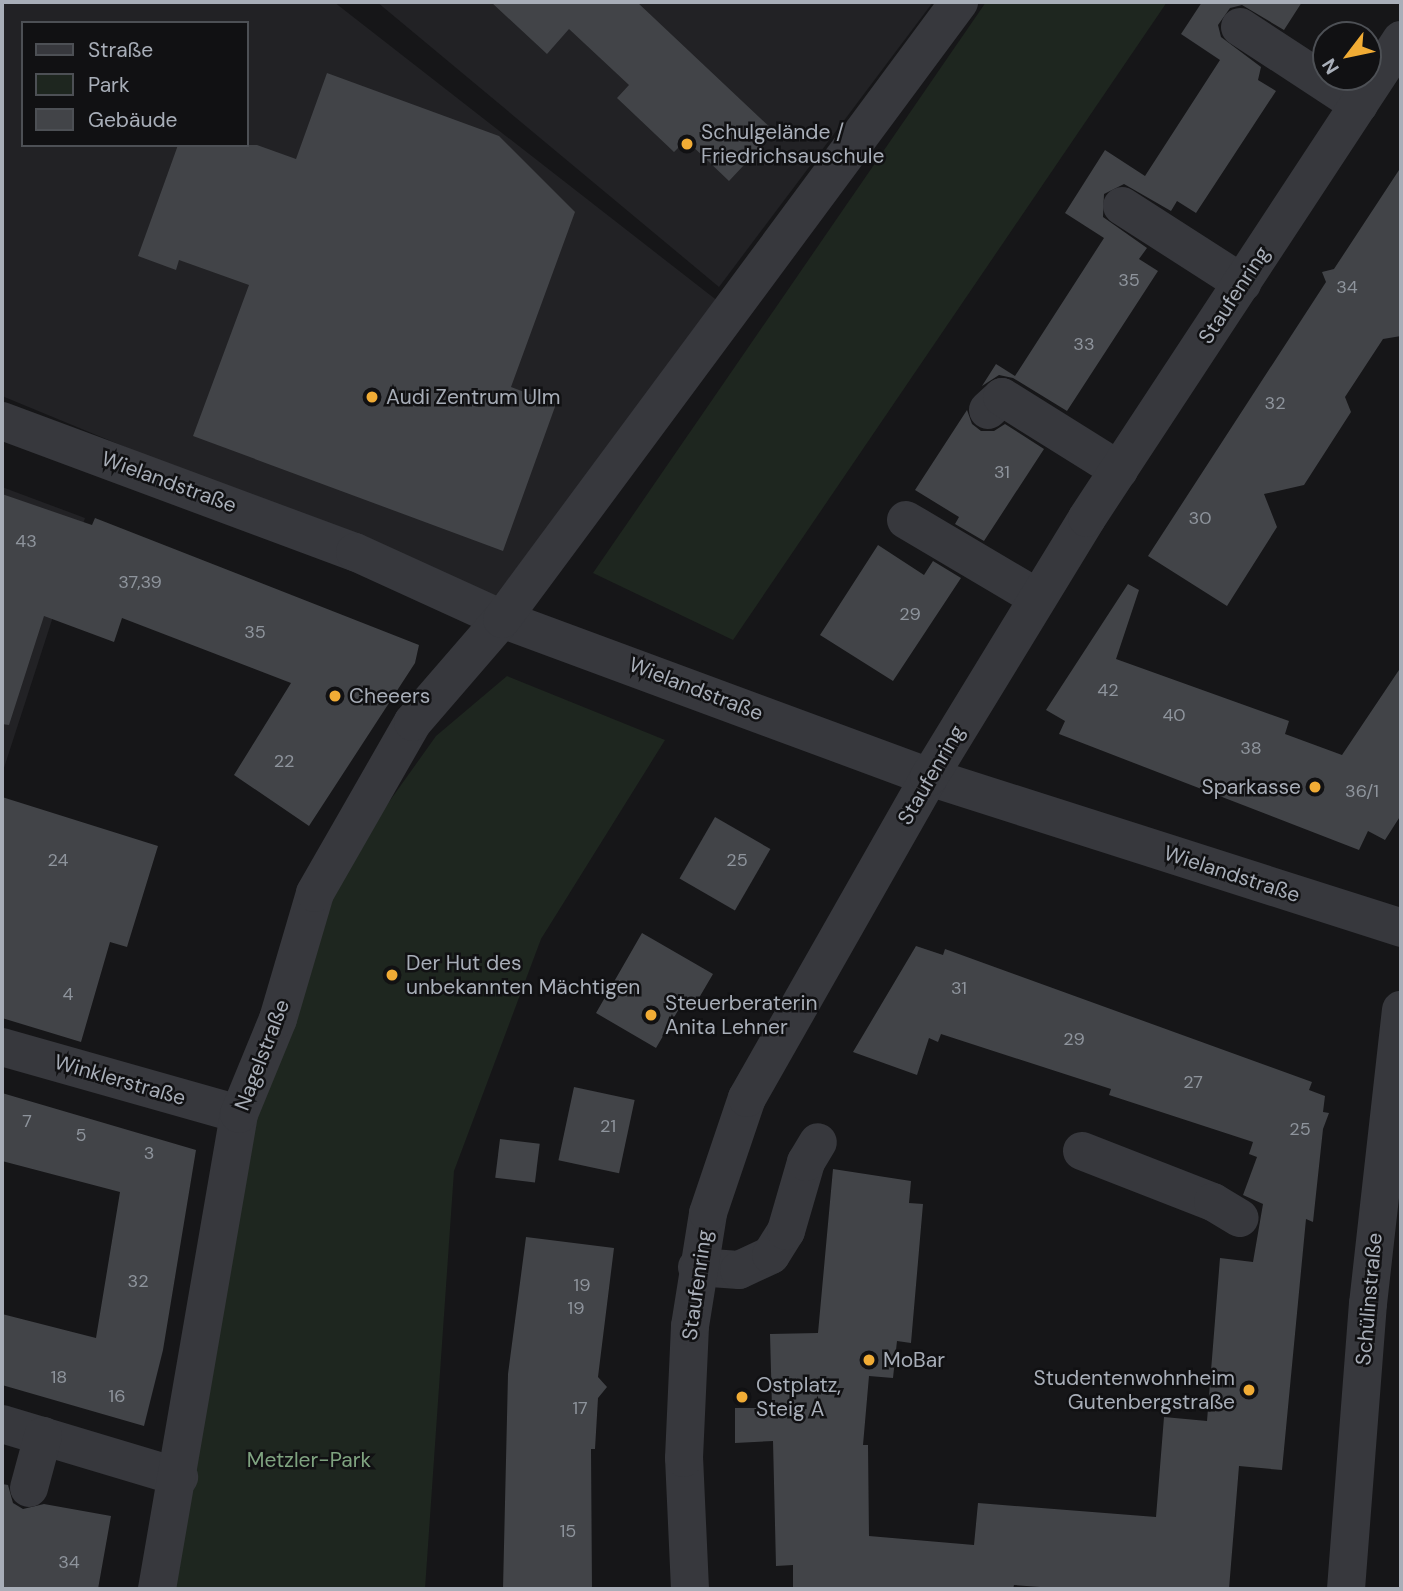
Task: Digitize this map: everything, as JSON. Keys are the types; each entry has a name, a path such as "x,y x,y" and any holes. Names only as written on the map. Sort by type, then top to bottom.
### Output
{"street":[{"name":"Nagelstraße","path":"157,1589 179,1477 239,1114 278,1019 315,893 413,722 502,619 959,2"},
{"path":"1240,27 1359,105"},
{"name":"Staufenring","path":"690,1589 685,1410 697,1267 716,1184 747,1098 929,777 1038,598 1401,40"},
{"path":"1122,206 1242,283"},
{"path":"988,410 1002,397 1119,470"},
{"name":"Wielandstraße","path":"2,421 355,552 502,619 929,777 1401,928"},
{"path":"906,520 1038,598"},
{"name":"Schülinstraße","path":"1346,1589 1368,1304 1401,1010"},
{"name":"Winklerstraße","path":"2,1047 239,1114"},
{"path":"697,1267 740,1270 771,1255 786,1231 806,1162 818,1142"},
{"path":"1082,1152 1213,1202 1240,1218"},
{"path":"2,1424 179,1477"},
{"path":"29,1488 43,1436"}],"shaded area":[{"path":"2,2 334,2 719,302 493,599 2,396"},
{"name":"Schulgelände / Friedrichsauschule","path":"377,2 933,2 719,287"},
{"path":"2,487 85,518 2,774"}],"green space":[{"path":"986,2 1167,2 733,640 593,573"},
{"name":"Metzler-Park","path":"507,676 665,740 541,939 454,1171 425,1589 157,1589 239,1114 354,851 436,736"}],"building":[{"path":"491,2 637,2 775,132 729,181 686,140 674,152 617,98 629,85 569,29 547,54"},
{"path":"1202,2 1302,2 1284,30 1242,5 1230,8 1218,25 1221,37 1261,67 1258,80 1276,91 1196,213 1177,201 1171,211 1124,184 1104,194 1103,217 1147,248 1139,259 1158,271 1067,411 1013,378 999,375 982,386 996,364 1015,376 1104,238 1065,213 1105,150 1145,176 1220,60 1181,34"},
{"path":"327,73 499,136 575,212 511,387 556,404 503,551 193,436 249,285 179,260 176,270 138,256 177,147 257,145 296,159"},
{"path":"1401,167 1401,336 1383,339 1345,397 1351,412 1304,485 1264,494 1277,527 1227,606 1148,556 1326,282 1322,272 1334,269"},
{"path":"967,410 972,424 981,431 994,431 1005,424 1044,449 984,541 955,524 959,517 915,490"},
{"path":"2,494 92,525 95,518 419,645 415,663 309,826 234,775 291,683 122,618 114,642 44,616 9,725 2,724"},
{"path":"878,545 924,575 933,561 961,578 893,681 820,635"},
{"path":"1128,584 1139,590 1116,659 1289,721 1285,734 1342,755 1401,667 1401,815 1385,840 1368,831 1359,850 1059,734 1065,721 1046,710"},
{"path":"2,797 158,846 127,947 110,942 81,1042 2,1018"},
{"path":"715,817 770,849 735,910 680,878"},
{"path":"642,933 713,974 696,1003 686,997 656,1048 596,1013"},
{"name":"Studentenwohnheim Gutenbergstraße","path":"916,946 943,955 945,949 1312,1082 1309,1090 1325,1096 1323,1112 1329,1113 1323,1129 1313,1222 1306,1219 1282,1470 1239,1466 1229,1589 1068,1589 1014,1585 1013,1589 793,1589 793,1565 776,1566 773,1441 735,1443 735,1408 772,1408 770,1334 818,1333 833,1169 911,1181 909,1203 923,1204 911,1343 897,1341 893,1378 869,1376 863,1445 868,1445 869,1536 974,1545 978,1503 1156,1517 1164,1417 1207,1421 1220,1258 1253,1262 1263,1204 1243,1195 1257,1157 1249,1154 1253,1142 1109,1095 1111,1089 941,1034 938,1042 929,1038 917,1075 853,1052"},
{"path":"574,1087 635,1100 619,1173 558,1160"},
{"path":"2,1093 196,1150 163,1350 144,1426 2,1385 2,1314 96,1338 120,1192 2,1161"},
{"path":"500,1139 540,1144 535,1183 495,1178"},
{"path":"526,1237 614,1248 598,1377 607,1387 598,1398 595,1449 591,1449 592,1589 503,1589 508,1374"},
{"path":"2,1484 8,1485 13,1503 23,1509 44,1504 111,1516 98,1589 2,1589"}],"place":[{"name":"Schulgelände / Friedrichsauschule","path":"687,144"},
{"name":"Audi Zentrum Ulm","path":"372,397"},
{"name":"Cheeers","path":"335,696"},
{"name":"Sparkasse","path":"1315,787"},
{"name":"Der Hut des unbekannten Mächtigen","path":"392,975"},
{"name":"Steuerberaterin Anita Lehner","path":"651,1015"},
{"name":"MoBar","path":"869,1360"},
{"name":"Studentenwohnheim Gutenbergstraße","path":"1249,1390"},
{"name":"Ostplatz, Steig A","path":"742,1397"}]}
